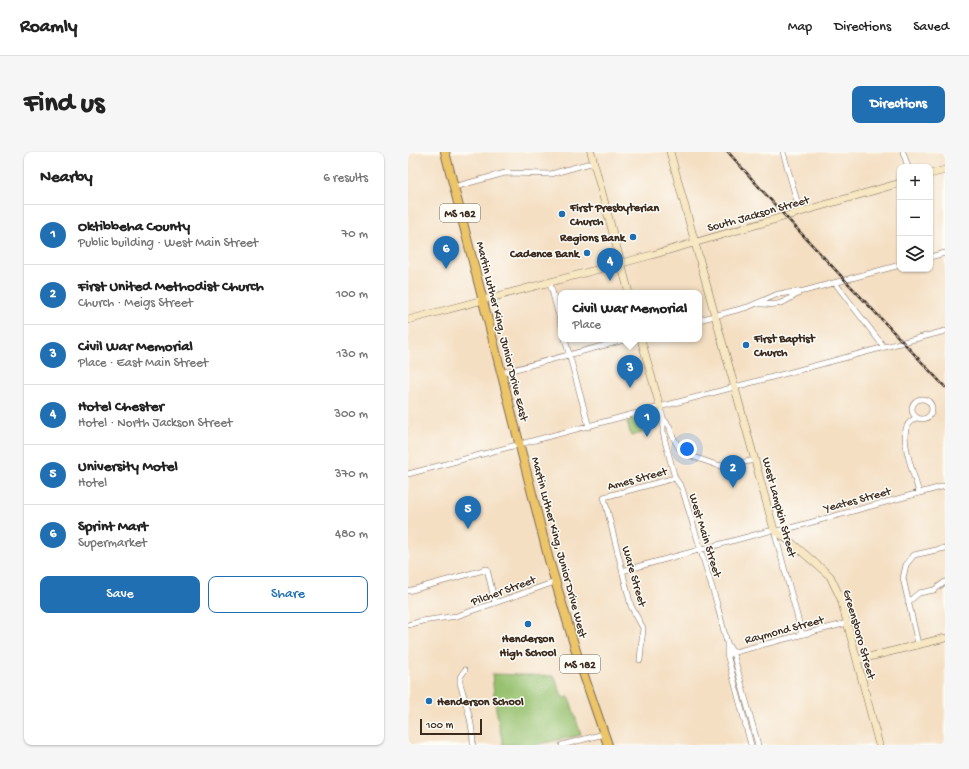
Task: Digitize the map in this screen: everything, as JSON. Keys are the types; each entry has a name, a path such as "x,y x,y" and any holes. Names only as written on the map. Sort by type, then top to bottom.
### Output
{"main road":[{"name":"Martin Luther King, Junior Drive East","path":"445,152 520,445"},
{"name":"Martin Luther King, Junior Drive West","path":"520,445 555,582 579,661 608,745"}],"street":[{"path":"591,152 628,290"},
{"name":"West Lampkin Street","path":"670,152 718,315 735,386 802,634"},
{"path":"783,152 800,212"},
{"path":"904,152 907,164"},
{"path":"454,187 504,174 551,174 594,162"},
{"path":"933,173 945,170"},
{"name":"South Jackson Street","path":"408,320 621,264 897,184"},
{"path":"933,256 945,253"},
{"path":"702,319 748,306 778,294 790,296 897,266"},
{"path":"550,282 558,313"},
{"path":"835,283 884,347"},
{"path":"748,306 783,303 790,296"},
{"path":"770,298 769,301 772,304"},
{"path":"408,474 945,331"},
{"path":"566,342 589,426"},
{"path":"501,373 617,342"},
{"path":"642,342 660,407"},
{"path":"916,418 912,412 912,406 917,400 926,400 931,405 931,415 926,419 922,420 916,418 911,421 906,427 904,438 920,492"},
{"name":"West Main Street","path":"660,407 663,418 663,432 665,441 675,478 682,488 717,604 727,643 727,654 751,745"},
{"path":"663,418 670,427 671,433 678,448 682,451 717,465 732,466 755,460"},
{"path":"664,434 671,433"},
{"name":"Ames Street","path":"604,497 675,478"},
{"name":"Yeates Street","path":"622,571 774,530 783,530 945,486"},
{"name":"Ware Street","path":"604,497 631,606 643,628 640,660"},
{"name":"Greensboro Street","path":"774,530 792,542 830,576 841,599 879,745"},
{"path":"918,644 903,578 906,565 914,555 945,548"},
{"path":"408,591 487,569 495,603"},
{"name":"Pilcher Street","path":"408,625 422,621 457,616 555,582"},
{"path":"908,602 918,593 934,590 945,582"},
{"name":"Raymond Street","path":"727,654 847,623"},
{"path":"857,660 945,638"},
{"name":"West Main Street","path":"727,643 733,653 758,745"},
{"path":"465,670 460,677 460,683 471,720 473,745"},
{"path":"562,745 604,734"}],"green space":[{"path":"639,418 643,433 631,436 627,421"},
{"path":"492,674 554,676 563,698 569,697 581,735 535,745 503,745 495,704"}],"railway":[{"path":"728,152 785,216 945,387"}],"place":[{"name":"First Presbyterian Church","path":"562,214"},
{"name":"Regions Bank","path":"633,237"},
{"name":"Cadence Bank","path":"587,253"},
{"name":"Sprint Mart","path":"446,269"},
{"name":"Hotel Chester","path":"610,281"},
{"name":"First Baptist Church","path":"746,345"},
{"name":"Civil War Memorial","path":"630,388"},
{"name":"Oktibbeha County","path":"647,437"},
{"name":"First United Methodist Church","path":"733,488"},
{"name":"University Motel","path":"468,529"},
{"name":"Henderson High School","path":"528,624"},
{"name":"Henderson School","path":"429,701"}]}
